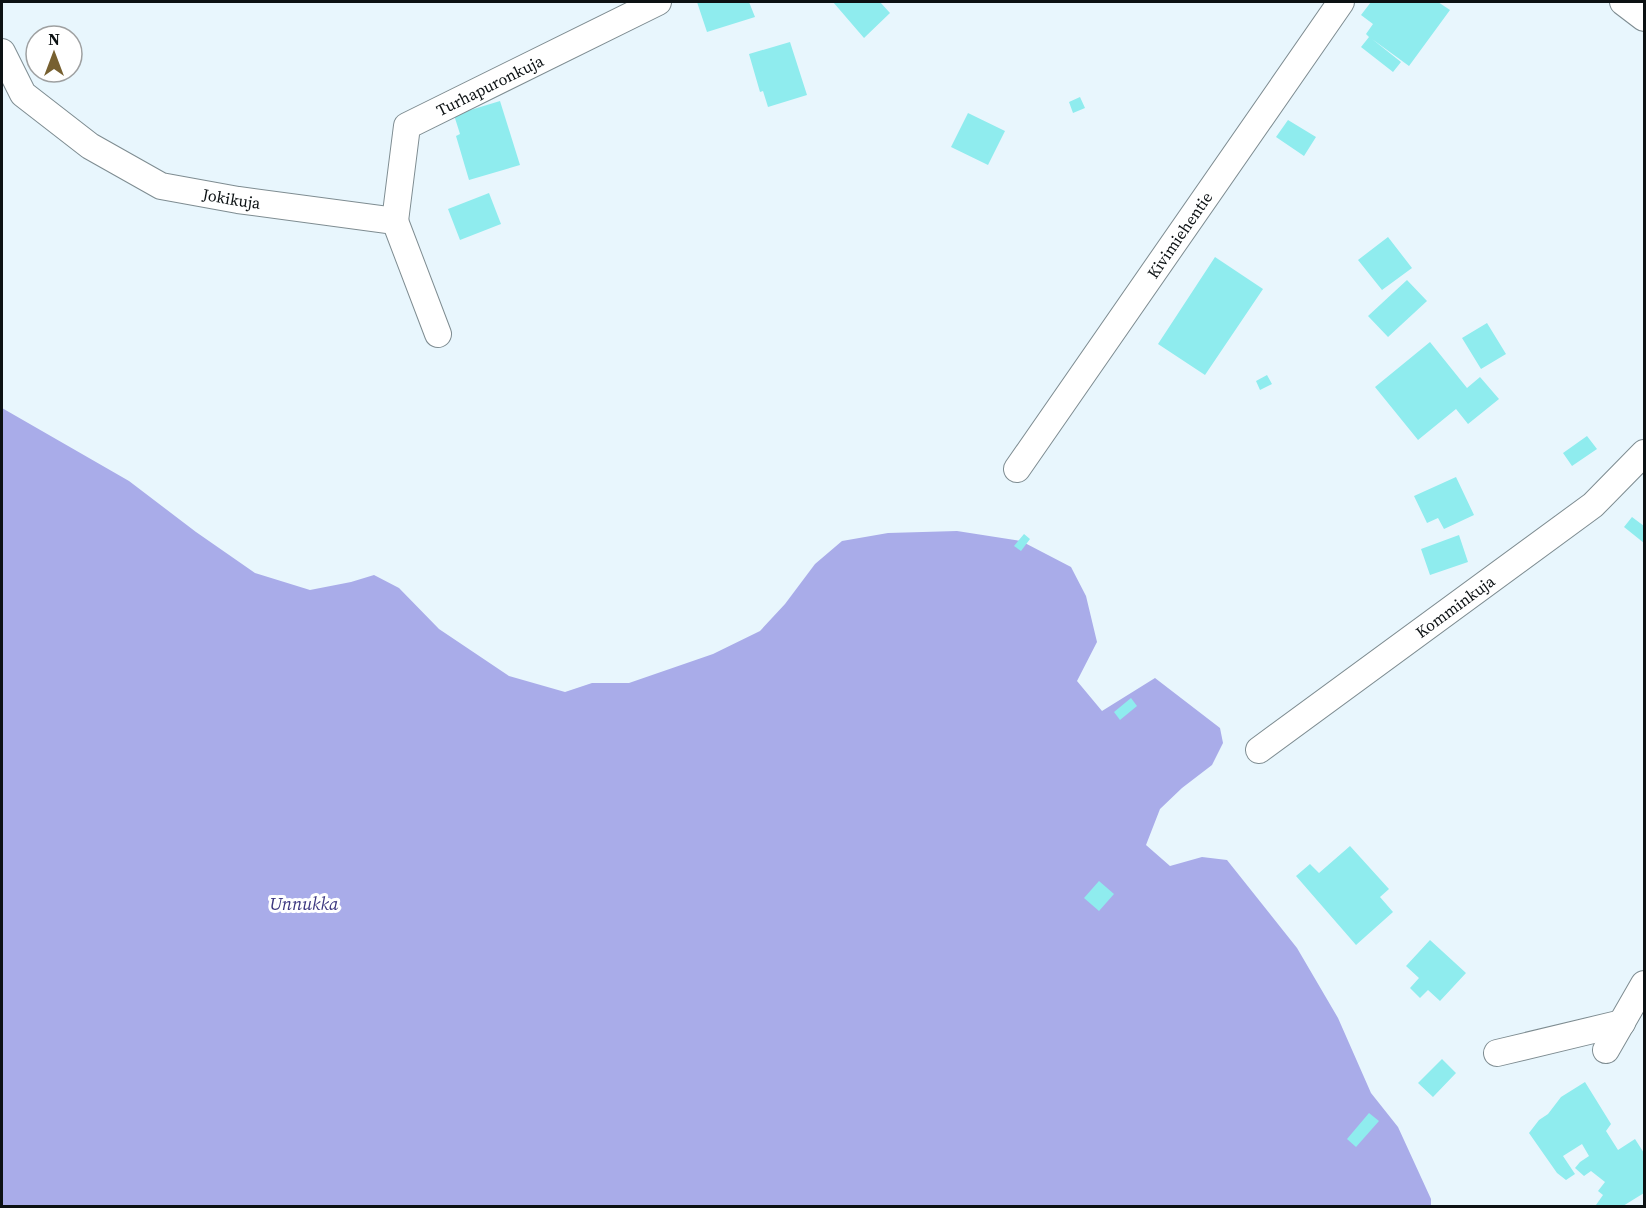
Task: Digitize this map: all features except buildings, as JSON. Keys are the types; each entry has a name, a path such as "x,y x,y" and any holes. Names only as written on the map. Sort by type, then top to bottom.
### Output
{"street":[{"name":"Turhapuronkuja","path":"395,221 407,126 658,2"},
{"name":"Kivimiehentie","path":"1017,469 1341,2"},
{"path":"1623,2 1644,18"},
{"name":"Jokikuja","path":"2,52 23,94 90,146 161,186 238,200 395,221"},
{"path":"395,221 438,334"},
{"name":"Komminkuja","path":"1259,750 1593,505 1644,453"},
{"path":"1606,1050 1644,984"},
{"path":"1497,1053 1622,1023"}],"water":[{"name":"Unnukka","path":"2,408 129,481 255,573 310,590 374,575 399,588 439,629 509,676 565,692 592,683 629,683 713,654 760,631 785,604 815,564 842,541 888,533 957,531 1021,541 1071,567 1086,596 1097,642 1077,681 1102,711 1155,678 1220,728 1223,743 1212,765 1182,788 1160,809 1146,845 1170,866 1202,857 1227,860 1297,948 1338,1018 1371,1093 1398,1127 1431,1199 1431,1206 2,1206"}]}
